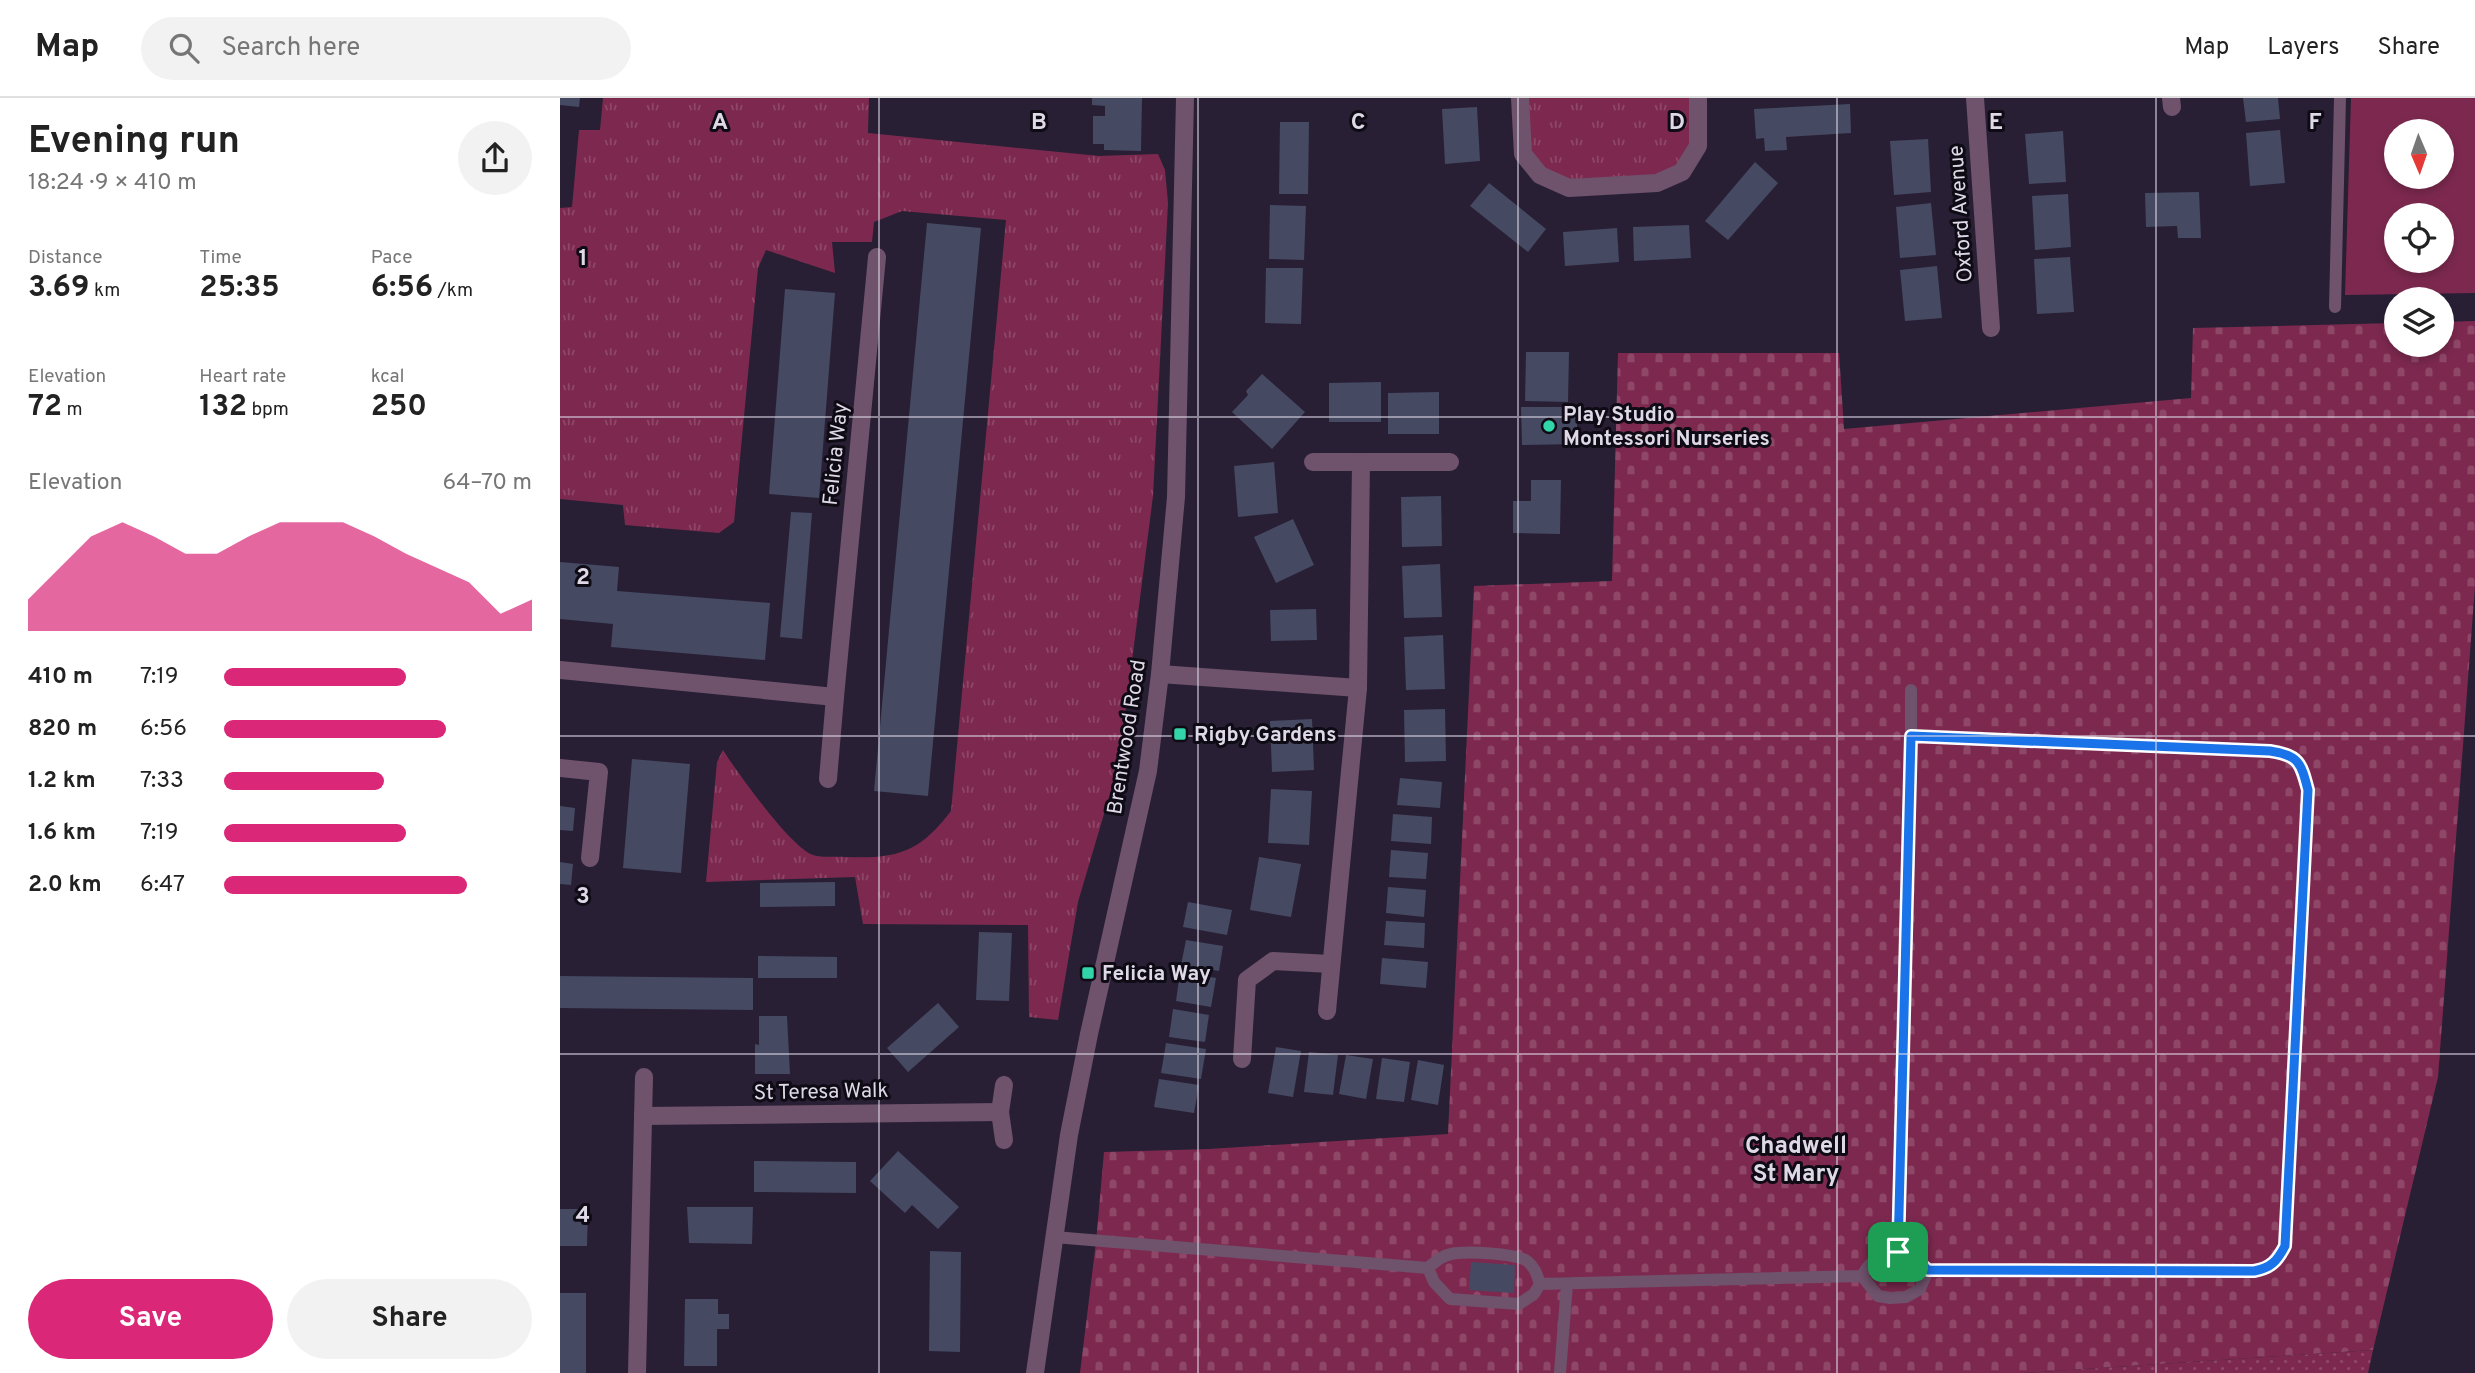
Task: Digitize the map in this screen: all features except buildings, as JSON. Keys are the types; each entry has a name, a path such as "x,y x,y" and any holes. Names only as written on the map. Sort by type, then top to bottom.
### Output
{"street":[{"name":"Brentwood Road","path":"1034,1373 1069,1135 1148,771 1160,674 1176,497 1185,98"},
{"path":"1520,98 1523,154 1540,175 1569,188 1657,183 1682,172 1698,146 1698,98"},
{"name":"Oxford Avenue","path":"1975,98 1991,328"},
{"name":"Felicia Way","path":"828,779 877,257"},
{"path":"1313,461 1450,462"},
{"path":"1327,1011 1358,688 1361,463"},
{"path":"560,670 835,697"},
{"path":"1160,674 1358,688"},
{"path":"560,768 599,772 590,858"},
{"path":"1242,1059 1247,980 1273,961 1331,964"},
{"path":"637,1373 645,1077"},
{"path":"1004,1085 1000,1112 1004,1140"},
{"name":"St Teresa Walk","path":"643,1116 1000,1112"}],"lane":[{"path":"2335,307 2340,98"},
{"path":"1898,1252 1911,690"},
{"path":"1862,1276 1868,1266 1880,1257 1898,1252 1914,1258 1928,1270 2254,1271 2268,1268 2278,1260 2285,1246 2308,790 2300,765 2290,754 2270,751 1911,736"},
{"path":"1054,1237 1428,1268 1438,1258 1453,1254 1515,1255 1535,1269 1541,1284"},
{"path":"1428,1268 1434,1282 1450,1299 1519,1304 1534,1294 1541,1284"},
{"path":"1862,1276 1878,1296 1906,1297 1920,1289 1928,1270"},
{"path":"1541,1284 1862,1276"},
{"path":"1560,1373 1567,1284"}],"green space":[{"path":"603,98 869,98 868,133 1099,156 1158,154 1165,170 1168,203 1153,496 1119,763 1078,902 1058,1020 1029,1017 1028,925 863,924 855,877 706,882 717,762 723,750 779,825 803,849 813,855 879,857 906,850 928,836 951,811 1006,220 902,211 874,222 872,242 832,242 835,273 766,250 758,268 734,522 719,533 625,525 623,505 560,499 560,208 572,207 579,130 600,130"},
{"path":"1520,98 1698,98 1698,146 1682,172 1569,188 1523,154"},
{"path":"2351,98 2475,98 2475,293 2454,293 2454,287 2384,287 2384,294 2345,295"},
{"path":"2475,321 2475,586 2438,1077 2373,1350 2023,1373 1080,1373 1104,1152 1209,1149 1448,1134 1474,586 1612,581 1618,353 1839,353 1844,429 2191,398 2193,328 2384,323 2384,357 2454,357 2454,322"},
{"path":"2373,1350 2368,1373 2023,1373"}],"place":[{"name":"Play Studio Montessori Nurseries","path":"1549,426"},
{"name":"Rigby Gardens","path":"1180,734"},
{"name":"Felicia Way","path":"1088,973"}],"district":[{"name":"Chadwell St Mary","path":"1796,1159"}],"route":[{"path":"1911,736 2290,754 2300,765 2308,790 2285,1246 2278,1260 2268,1268 2254,1271 1928,1270 1914,1258 1898,1252 1911,736"}]}
